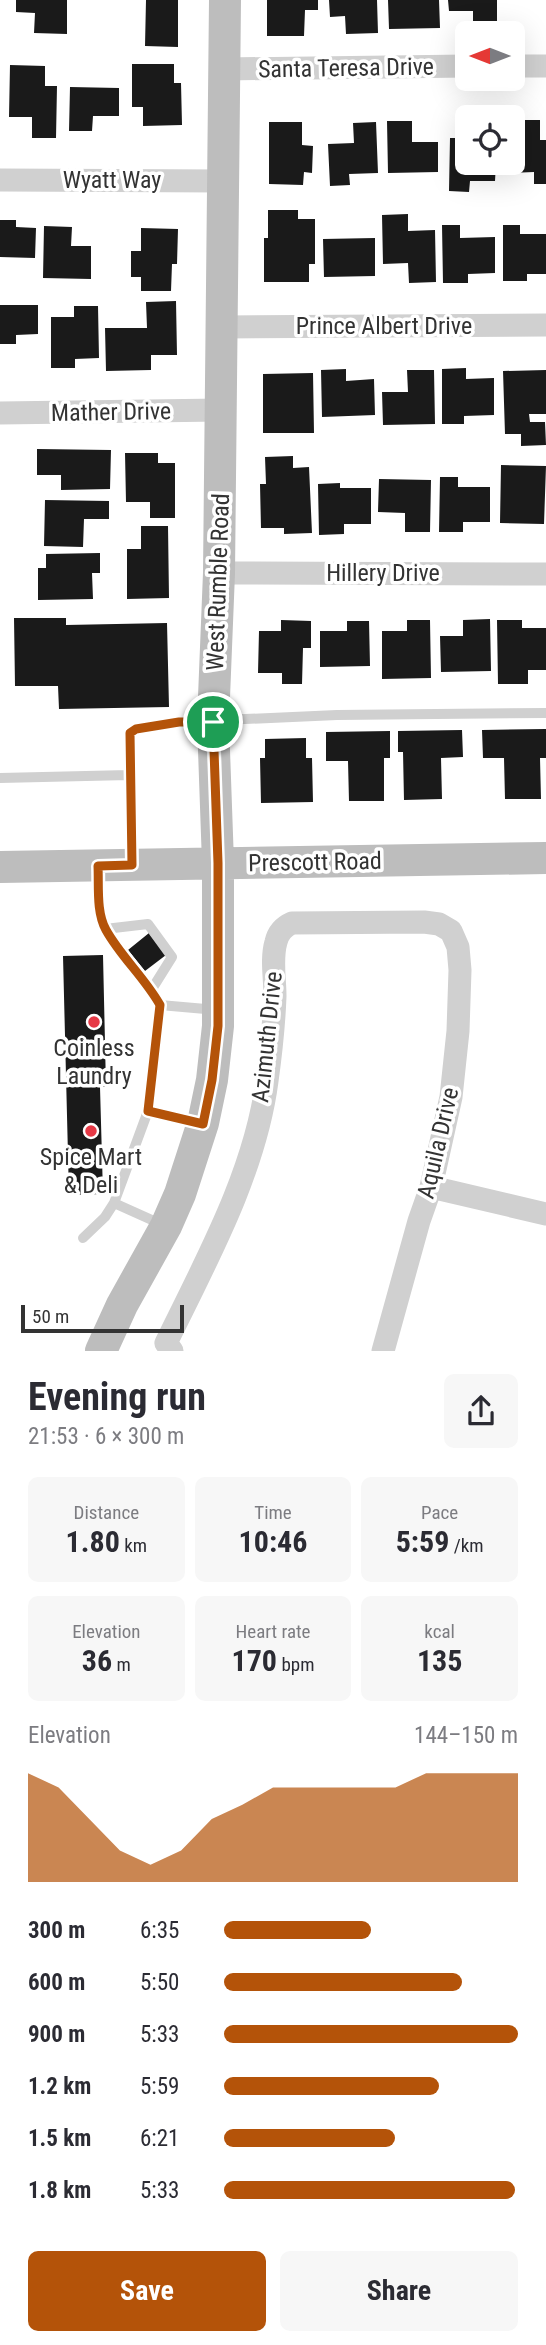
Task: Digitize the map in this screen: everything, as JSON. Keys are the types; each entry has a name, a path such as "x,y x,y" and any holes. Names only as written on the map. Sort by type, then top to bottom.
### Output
{"street":[{"name":"West Rumble Road","path":"101,1351 180,1194 203,1124 212,1080 218,1010 218,863 213,722 219,573 225,0"},
{"path":"525,66 546,65"},
{"name":"Santa Teresa Drive","path":"225,69 455,66"},
{"name":"Wyatt Way","path":"0,180 223,181"},
{"name":"Prince Albert Drive","path":"222,327 546,326"},
{"name":"Mather Drive","path":"0,413 221,410"},
{"name":"Hillery Drive","path":"219,573 546,574"},
{"name":"Prescott Road","path":"0,867 546,858"},
{"name":"Azimuth Drive","path":"169,1347 235,1197 254,1139 267,1085 275,995 274,951 282,929 292,923 424,922 439,924 451,931"},
{"name":"Aquila Drive","path":"383,1351 431,1187 451,1097 458,1031 460,970 458,947 451,931"},
{"path":"431,1187 546,1214"}],"lane":[{"path":"132,865 130,733 136,729 179,722 337,715 546,713"},
{"path":"0,778 130,775"},
{"path":"83,1238 105,1217 114,1203 148,1111 160,1005 152,989 105,929 99,910 98,866"},
{"path":"105,929 148,924 172,957 152,989"},
{"path":"160,1005 218,1010"},
{"path":"148,1111 203,1124"},
{"path":"114,1203 166,1226"}],"building":[{"path":"16,0 67,0 67,34 34,33 35,13 16,12"},
{"path":"146,0 178,0 178,47 145,46"},
{"path":"267,0 318,0 318,10 305,10 304,36 267,36"},
{"path":"329,0 377,0 378,33 346,34 345,16 330,17"},
{"path":"388,0 439,0 440,28 389,29"},
{"path":"448,0 497,0 497,21 473,21 473,11 449,11"},
{"path":"132,64 174,64 174,83 181,83 182,125 143,126 143,107 132,107"},
{"path":"10,65 45,66 45,86 57,86 56,138 32,138 32,117 9,117"},
{"path":"70,87 119,88 119,116 93,116 92,131 69,131"},
{"path":"525,120 540,120 540,140 546,140 546,184 534,184 534,172 525,172"},
{"path":"387,121 412,121 412,142 438,142 438,172 388,173"},
{"path":"269,122 302,122 302,145 313,146 312,173 304,172 303,185 269,184"},
{"path":"376,122 378,173 349,174 350,185 330,186 328,144 354,143 353,123"},
{"path":"450,138 455,138 455,175 495,175 495,181 470,181 469,192 449,191"},
{"path":"268,210 298,210 298,219 315,219 315,264 309,264 309,282 264,282 264,238 268,238"},
{"path":"408,214 408,231 435,230 436,282 409,283 408,263 383,264 382,215"},
{"path":"0,220 16,220 16,227 36,228 35,258 0,257"},
{"path":"442,225 460,225 460,238 495,237 495,273 468,274 468,283 443,283"},
{"path":"503,225 520,225 520,234 546,234 546,274 527,274 527,281 503,281"},
{"path":"44,226 72,227 71,246 91,246 91,279 43,278"},
{"path":"141,228 178,229 177,264 172,264 171,291 141,291 141,277 131,277 131,251 141,251"},
{"path":"375,238 375,276 324,277 323,239"},
{"path":"176,301 177,355 151,355 151,370 106,371 105,328 147,328 146,302"},
{"path":"0,305 38,305 38,334 16,335 16,344 0,344"},
{"path":"74,306 98,306 99,358 75,359 75,368 51,368 51,317 74,317"},
{"path":"466,368 466,379 494,378 494,415 464,416 464,424 442,424 442,369"},
{"path":"346,369 346,381 374,379 375,415 322,417 321,370"},
{"path":"407,370 434,370 435,424 383,425 382,392 408,392"},
{"path":"546,370 546,414 529,414 530,422 545,422 546,445 521,446 521,434 505,434 503,371"},
{"path":"313,373 314,433 263,433 263,374"},
{"path":"37,449 111,450 110,489 61,490 61,475 37,475"},
{"path":"125,453 158,453 158,463 175,463 175,518 150,518 150,502 126,502"},
{"path":"293,456 293,468 309,467 312,533 284,534 284,528 261,528 260,484 266,484 265,457"},
{"path":"501,465 546,466 544,524 500,523"},
{"path":"440,477 458,477 458,487 490,487 490,522 463,522 463,532 439,532"},
{"path":"379,479 431,480 430,532 405,532 405,513 378,512"},
{"path":"340,483 340,488 371,488 371,524 344,524 344,534 319,535 318,484"},
{"path":"45,500 109,501 109,519 84,519 83,547 44,546"},
{"path":"141,526 168,526 169,598 127,599 127,549 141,549"},
{"path":"100,553 100,573 92,573 93,599 38,600 38,568 46,568 46,554"},
{"path":"14,618 66,618 66,625 167,623 169,707 59,709 58,686 15,686"},
{"path":"490,619 491,671 441,672 440,636 463,636 463,620"},
{"path":"281,620 311,621 311,648 303,648 302,684 282,684 282,673 258,673 259,631 281,631"},
{"path":"407,620 430,620 431,678 382,679 382,631 407,631"},
{"path":"497,620 522,620 522,628 546,628 546,670 528,670 528,684 498,684"},
{"path":"347,621 369,621 370,666 320,667 320,631 347,631"},
{"path":"546,729 546,758 540,758 541,799 505,799 504,758 483,758 482,730"},
{"path":"462,730 463,757 441,758 442,799 404,800 403,752 398,752 398,731"},
{"path":"390,731 390,758 384,758 384,801 349,801 348,761 326,761 326,732"},
{"path":"306,738 306,758 312,758 313,802 261,803 260,758 265,758 265,739"},
{"path":"149,933 166,955 145,971 128,950"},
{"path":"103,955 106,1087 100,1087 103,1194 69,1195 63,956"}],"place":[{"name":"Coinless Laundry","path":"94,1022"},
{"name":"Spice Mart & Deli","path":"91,1131"}],"route":[{"path":"179,722 213,722 218,863 218,1026 212,1080 203,1124 148,1111 160,1005 152,989 105,929 99,910 98,866 132,865 130,733 136,729 179,722"}]}
